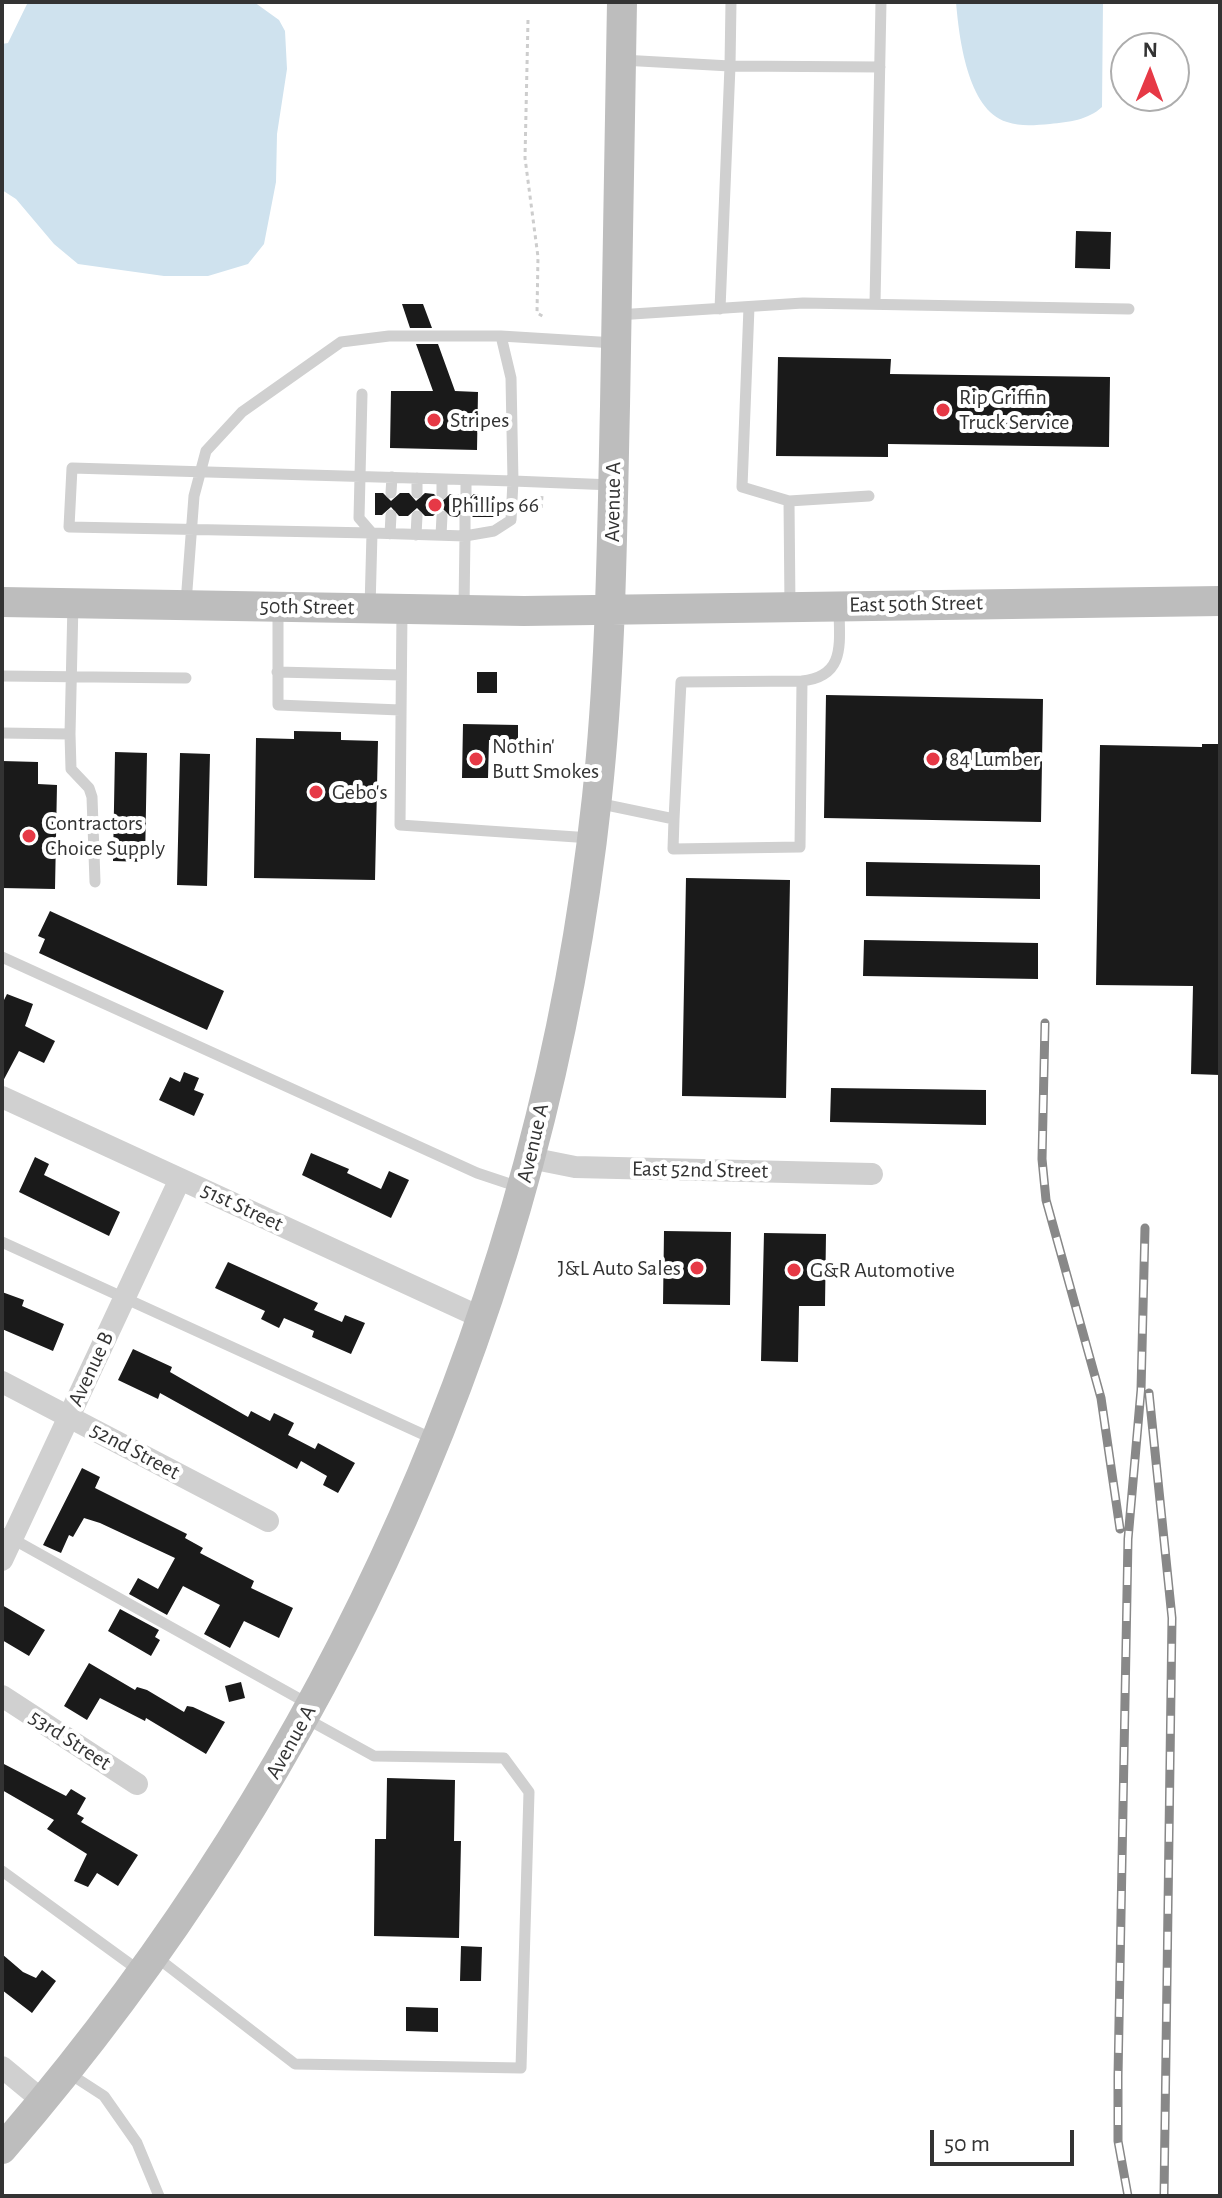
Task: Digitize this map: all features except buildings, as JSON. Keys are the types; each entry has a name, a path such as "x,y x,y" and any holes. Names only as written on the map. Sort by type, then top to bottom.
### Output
{"main road":[{"name":"Avenue A","path":"2,2149 148,1965 228,1848 308,1712 389,1551 437,1440 482,1318 523,1188 571,971 596,803 611,610 622,2"},
{"name":"East 50th Street","path":"611,610 1220,601"},
{"name":"50th Street","path":"2,602 611,610"}],"street":[{"name":"51st Street","path":"2,1097 482,1318"},
{"name":"East 52nd Street","path":"530,1158 575,1167 872,1174"},
{"name":"Avenue B","path":"2,1560 8,1536 70,1416 180,1179"},
{"name":"52nd Street","path":"2,1382 268,1521"},
{"name":"53rd Street","path":"2,1696 137,1784"},
{"path":"2,2067 43,2101"}],"lane":[{"path":"720,309 731,2"},
{"path":"875,303 881,2"},
{"path":"621,60 730,66 880,67"},
{"path":"186,605 191,528 199,471 206,451 242,412 341,342 389,336 501,336 616,329 720,309 749,307 875,303 1129,309"},
{"path":"749,307 742,487 789,501 869,496"},
{"path":"501,336 511,378 513,481 511,520 494,531 465,536 69,527 72,468 392,477 513,481 613,485"},
{"path":"362,394 359,518 372,533 370,608"},
{"path":"391,493 392,477"},
{"path":"417,478 417,493"},
{"path":"442,479 442,494"},
{"path":"466,480 466,494"},
{"path":"789,501 790,607"},
{"path":"390,534 391,515"},
{"path":"416,535 417,516"},
{"path":"441,535 442,516"},
{"path":"464,609 465,517"},
{"path":"73,603 71,769 89,788 92,797 95,882"},
{"path":"802,681 800,847 673,849 681,682 818,679 829,672 838,658 839,606"},
{"path":"278,607 277,701 283,708 400,710"},
{"path":"402,609 400,825 592,838"},
{"path":"277,672 401,675"},
{"path":"2,676 186,678"},
{"path":"2,733 70,734"},
{"path":"596,803 674,819"},
{"path":"2,957 477,1173 523,1188"},
{"path":"2,1242 437,1440"},
{"path":"2,1871 295,2064 521,2068 529,1792 504,1758 374,1756 308,1712 8,1536"},
{"path":"66,2072 104,2096 137,2143 159,2196"}],"path":[{"path":"528,20 525,158 538,257 537,313 544,317"}],"water":[{"path":"28,2 254,2 279,20 285,31 287,69 277,134 276,182 264,244 248,264 208,276 164,276 78,264 54,244 16,199 2,190 2,44 8,43"},
{"path":"956,2 1103,2 1102,107 1078,120 1039,125 1012,124 993,115 974,88 968,70"}],"railway":[{"path":"1045,1023 1042,1159 1046,1200 1101,1398 1120,1529"},
{"path":"1128,2196 1118,2141 1118,2076 1128,1539 1141,1390 1145,1228"},
{"path":"1149,1393 1172,1618 1164,2196"}],"place":[{"name":"Rip Griffin Truck Service","path":"943,410"},
{"name":"Stripes","path":"434,420"},
{"name":"Phillips 66","path":"435,505"},
{"name":"Nothin' Butt Smokes","path":"476,759"},
{"name":"84 Lumber","path":"933,759"},
{"name":"Gebo's","path":"316,792"},
{"name":"Contractors Choice Supply","path":"29,836"},
{"name":"J&L Auto Sales","path":"697,1268"},
{"name":"G&R Automotive","path":"794,1270"}]}
